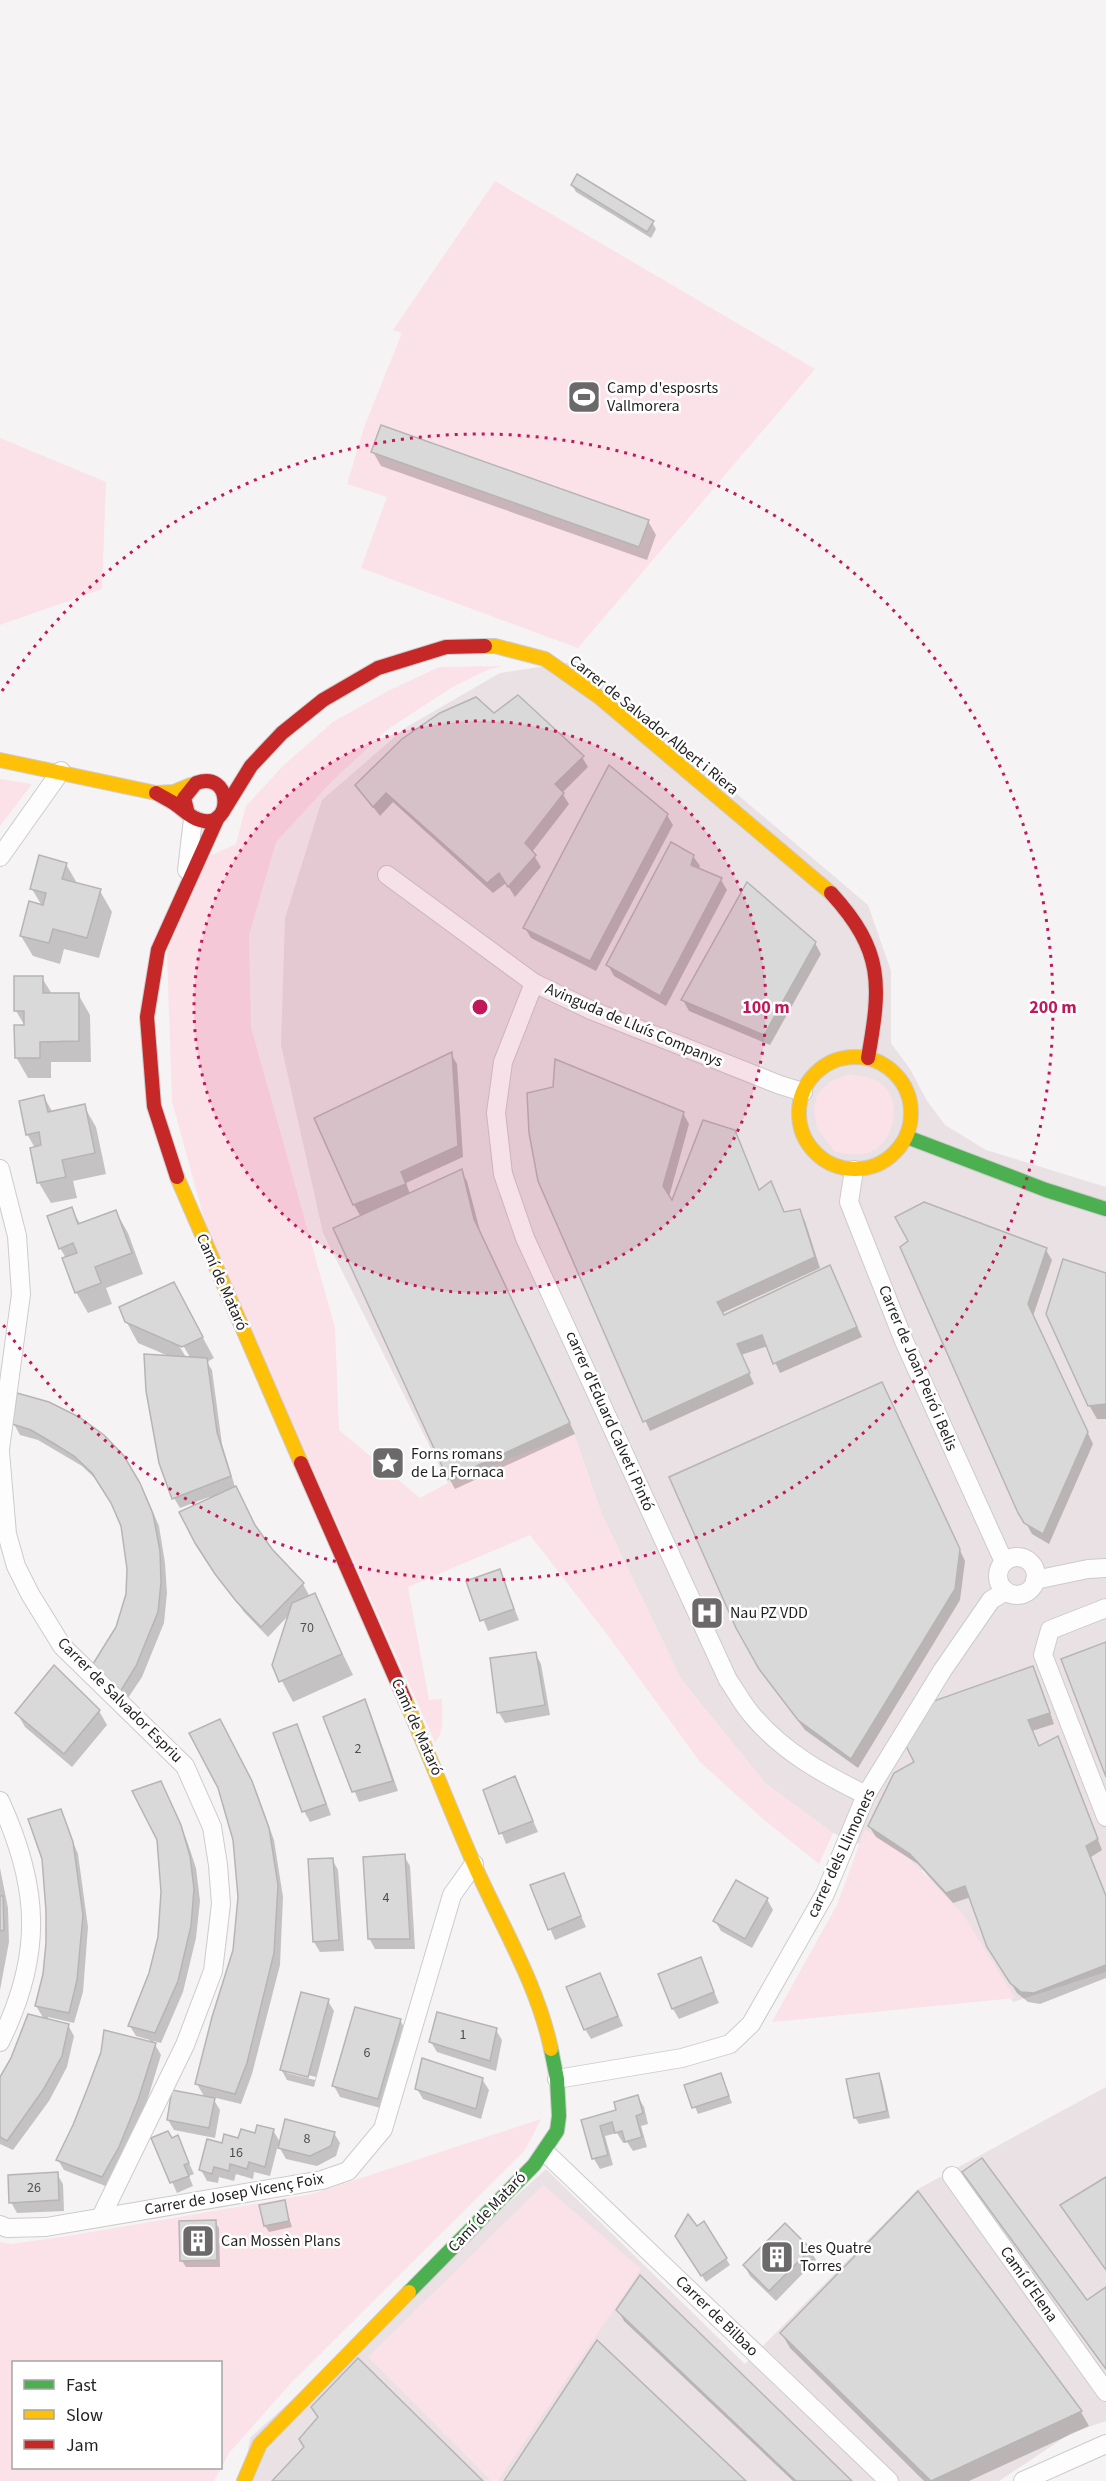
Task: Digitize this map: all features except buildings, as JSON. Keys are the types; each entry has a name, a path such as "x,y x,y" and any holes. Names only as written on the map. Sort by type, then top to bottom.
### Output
{"street":[{"name":"Carrer de Salvador Albert i Riera","path":"220,815 251,766 282,733 323,700 378,668 446,647 495,646 545,659 599,697 828,889 849,910 863,929 877,979 877,1010 868,1058"},
{"path":"0,760 61,771 156,793 174,792 200,780 221,776 226,802 220,815 206,822 190,816 156,793"},
{"name":"Carrer de Salvador Albert i Riera","path":"221,776 251,766"},
{"path":"0,857 61,771"},
{"path":"190,816 183,798 191,785"},
{"name":"Camí de Mataró","path":"220,815 158,950 147,1017 154,1106 181,1189 439,1777 474,1864 540,2008 557,2079 559,2116 557,2131 544,2151 260,2444 244,2481"},
{"name":"Camí de Mataró","path":"187,883 190,816"},
{"name":"Avinguda de Lluís Companys","path":"387,875 534,983 593,1011 803,1092"},
{"name":"carrer d'Eduard Calvet i Pintó","path":"534,983 503,1062 496,1113 503,1174 525,1238 728,1680 750,1714 784,1748 828,1776 866,1795"},
{"path":"848,1057 868,1058 895,1073 907,1089 912,1118 907,1137 896,1154 874,1167 854,1170 834,1166 818,1156 807,1143 800,1125 799,1105 803,1092 814,1075 829,1063 848,1057"},
{"path":"907,1137 1046,1190 1106,1209"},
{"name":"Carrer de Salvador Espriu","path":"0,1169 17,1236 21,1294 0,1451 7,1534 16,1566 30,1594 62,1646 185,1766 212,1827 219,1865 221,1904 213,1971 185,2045 101,2217"},
{"name":"Carrer de Joan Peiró i Belis","path":"854,1170 849,1202 904,1341 1004,1562"},
{"path":"1012,1557 1025,1558 1034,1567 1035,1580 1025,1593 1018,1595 1006,1591 998,1580 1000,1567 1012,1557"},
{"path":"1035,1580 1089,1569 1106,1568"},
{"name":"carrer dels Llimoners","path":"557,2079 682,2058 730,2044 751,2024 825,1894 866,1795 942,1671 991,1600 1006,1591"},
{"path":"1106,1608 1050,1630 1043,1655 1106,1818"},
{"path":"0,1801 21,1855 31,1894 31,1945 17,2007 0,2042"},
{"name":"Carrer de Josep Vicenç Foix","path":"0,2226 7,2228 46,2227 322,2180 348,2171 383,2129 452,1895 474,1864"},
{"name":"Carrer de Bilbao","path":"544,2151 889,2481"},
{"name":"Camí d'Elena","path":"952,2176 1106,2392"},
{"path":"1023,2481 1106,2444"}],"shaded area":[{"name":"Camp d'esposrts Vallmorera","path":"495,181 815,369 578,648 361,568 387,497 347,484 365,425 402,333 393,330"},
{"path":"0,438 106,482 102,589 0,625"},
{"path":"580,661 868,905 891,971 891,1043 910,1069 927,1101 945,1125 986,1150 1106,1187 1106,1972 1013,2002 924,1871 833,1833 766,1784 681,1679 602,1515 574,1434 448,1483 323,1233 281,1045 285,918 322,800 405,728 500,673"},
{"path":"502,666 487,670 451,688 388,729 332,781 276,842 249,935 251,1027 335,1328 339,1430 420,1498 448,1483 574,1434 602,1515 681,1679 766,1784 833,1833 819,1864 763,1819 700,1762 609,1637 530,1535 408,1587 429,1700 442,1699 442,1728 435,1742 209,1237 172,1101 167,951 203,859 236,844 246,806 283,766 333,722 386,692 439,667"},
{"path":"0,779 32,784 0,826"},
{"path":"849,1074 868,1077 881,1083 890,1093 893,1102 893,1121 886,1139 880,1146 863,1154 835,1152 817,1129 814,1110 817,1095 829,1082"},
{"path":"865,1829 908,1857 963,1914 1015,1998 772,2022 837,1905"},
{"path":"1106,2087 1106,2421 1071,2433 999,2481 243,2481 250,2438 546,2169 745,2364 918,2189"},
{"path":"541,2119 525,2150 290,2384 229,2453 222,2466 222,2361 12,2361 12,2469 220,2469 214,2481 0,2481 0,2242 11,2244 312,2194"},
{"path":"543,2185 641,2269 498,2481 491,2481 368,2357"}],"traffic: fast":[{"path":"907,1137 1046,1190 1106,1209"},
{"path":"409,2292 534,2165 557,2131 559,2116 557,2079 551,2049"}],"traffic: slow":[{"path":"485,646 495,646 545,659 599,697 831,893"},
{"path":"0,760 156,793 174,792 191,785"},
{"path":"855,1057 876,1061 895,1073 907,1092 911,1113 907,1134 895,1153 876,1165 855,1169 834,1165 815,1153 803,1134 799,1113 803,1092 815,1073 834,1061 855,1057"},
{"path":"177,1177 301,1463"},
{"path":"405,1700 474,1864 528,1978 551,2049"},
{"path":"244,2481 260,2444 409,2292"}],"traffic: jam":[{"path":"222,813 251,766 282,733 323,700 378,668 446,647 485,646"},
{"path":"156,793 172,802 187,813 191,816 195,818 204,821 213,820 224,808 222,791 217,784 208,781 196,783 184,798 188,814"},
{"path":"177,1177 154,1106 147,1017 158,950 218,817"},
{"path":"831,893 861,933 874,970 875,1010 868,1058"},
{"path":"301,1463 405,1700"}],"place":[{"name":"Camp d'esposrts Vallmorera","path":"584,397"},
{"name":"Forns romans de La Fornaca","path":"388,1463"},
{"name":"Nau PZ VDD","path":"707,1613"},
{"name":"Can Mossèn Plans","path":"198,2241"},
{"name":"Les Quatre Torres","path":"777,2257"}]}
